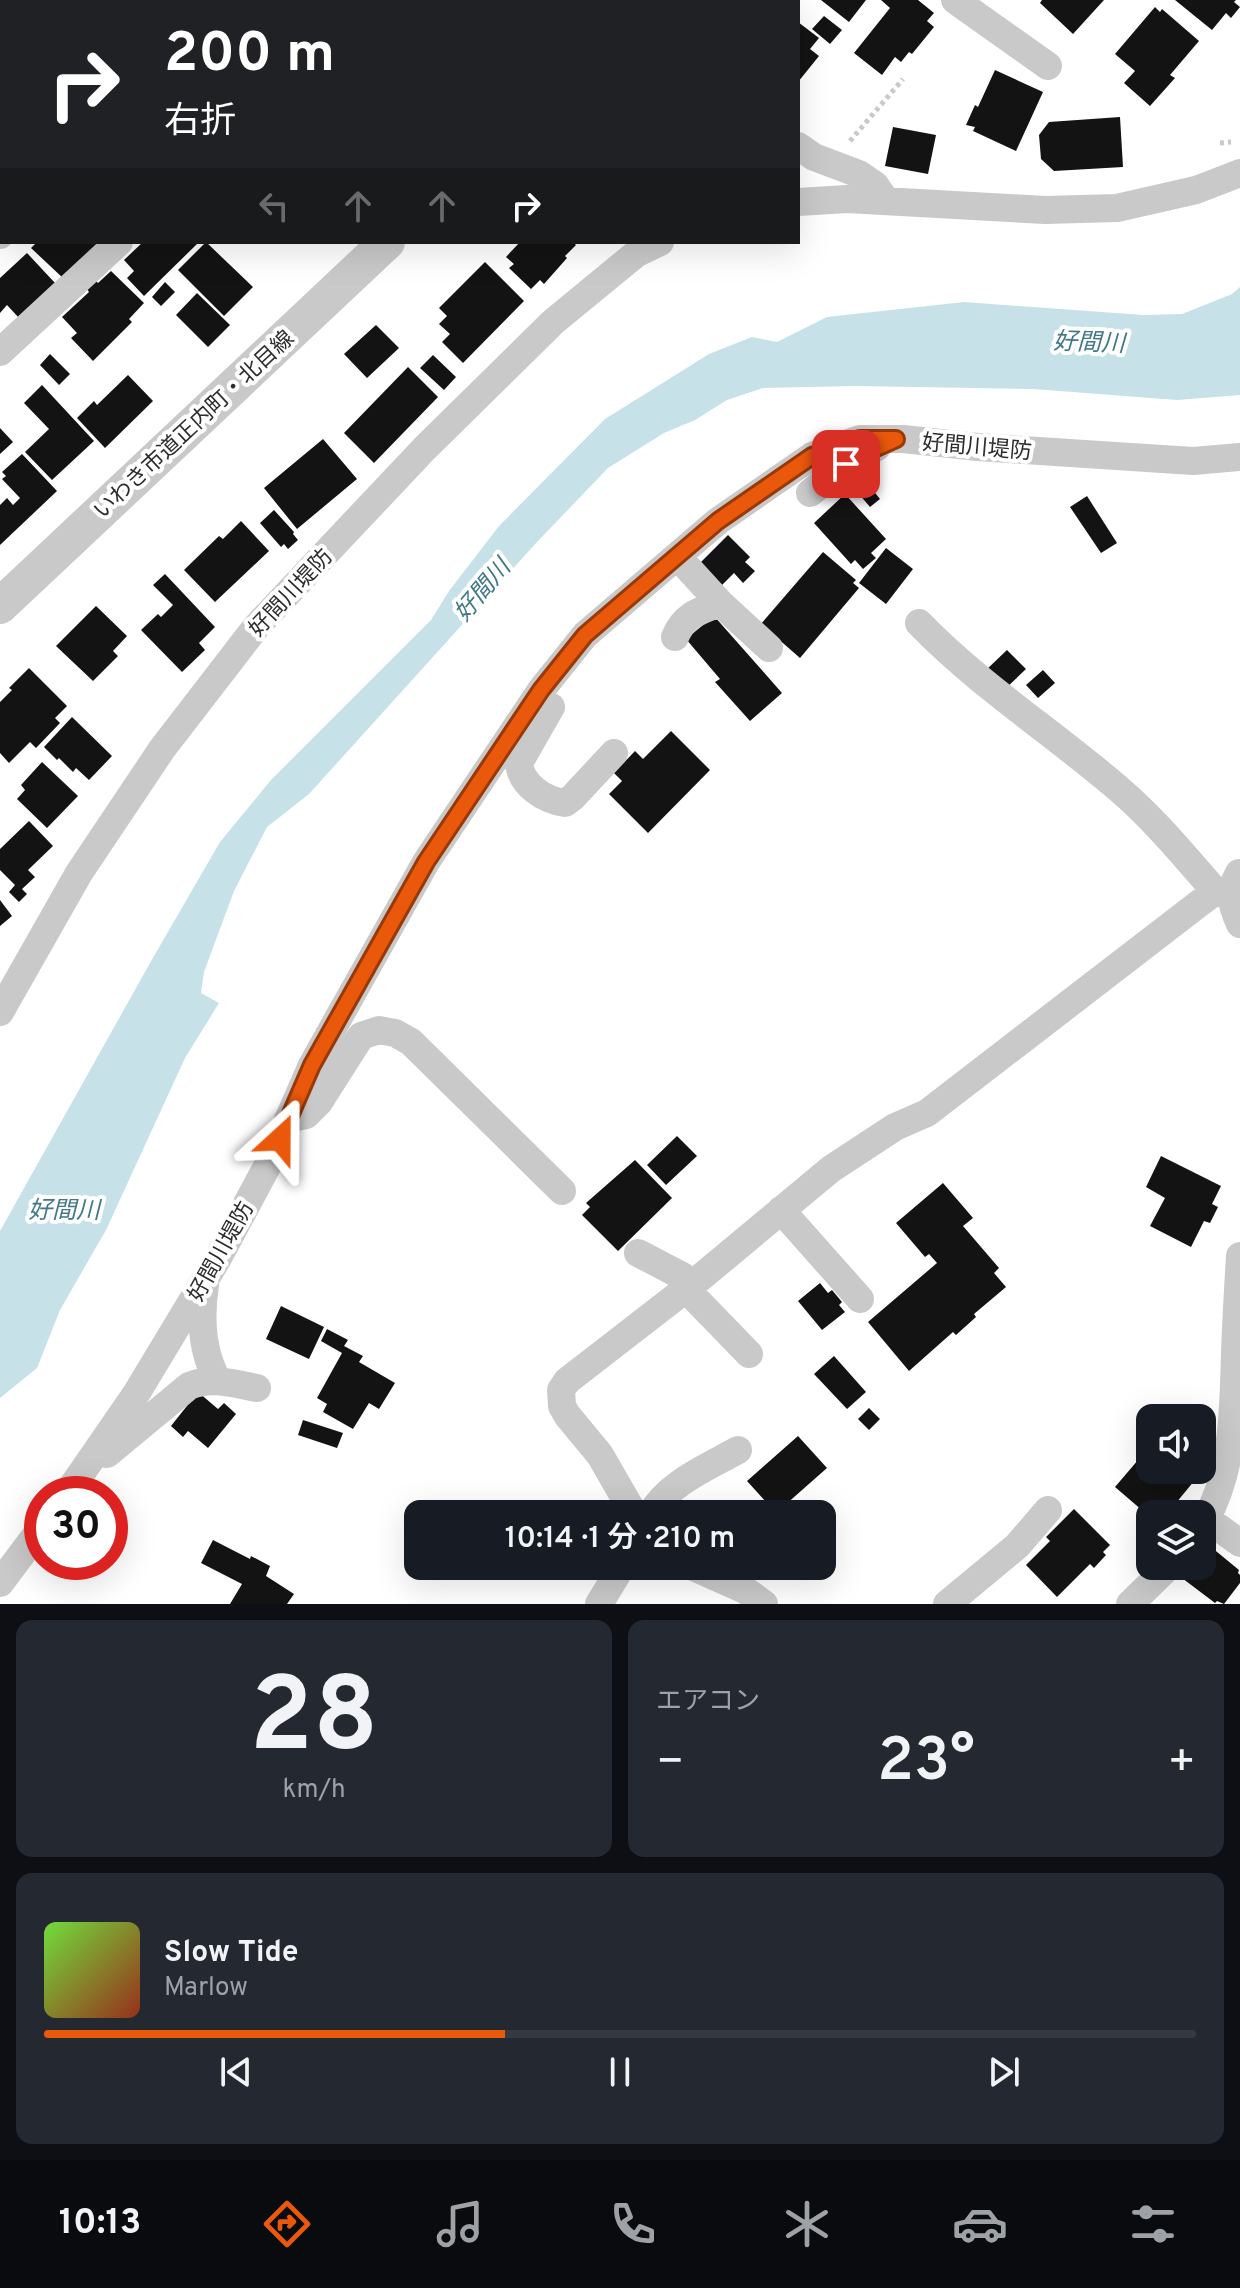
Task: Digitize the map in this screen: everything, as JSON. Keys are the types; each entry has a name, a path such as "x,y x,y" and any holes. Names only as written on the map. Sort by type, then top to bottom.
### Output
{"street":[{"path":"955,0 1048,66"},
{"path":"800,147 814,157 859,174 875,185 886,201"},
{"path":"800,202 847,199 1045,210 1117,208 1196,190 1240,173"},
{"path":"0,352 117,244"},
{"name":"いわき市道正内町・北目線","path":"0,606 385,244"},
{"name":"好間川堤防","path":"0,1012 79,873 162,749 256,627 424,449 553,322 637,253 656,244"},
{"name":"好間川堤防","path":"80,1476 136,1394 207,1276 271,1159 312,1065 426,862 541,690 585,635 718,521 812,456 860,439 1193,461 1240,457"},
{"path":"810,493 846,464 896,439"},
{"path":"677,556 720,603 769,648"},
{"path":"675,637 680,624 720,603"},
{"path":"919,623 960,663 1083,760 1229,885 1240,924"},
{"path":"570,655 569,672 561,692 519,763 520,772 525,782 552,801 565,803 614,753"},
{"path":"626,1500 600,1455 567,1415 561,1401 561,1390 573,1375 831,1169 895,1127 927,1113 1229,885"},
{"path":"288,1119 306,1115 319,1102 361,1036 379,1030 395,1033 411,1042 562,1191"},
{"path":"781,1210 860,1299"},
{"path":"638,1253 682,1276 685,1288 749,1354"},
{"path":"1216,1500 1226,1470 1233,1427 1240,1256"},
{"path":"207,1276 202,1305 204,1344 212,1372 218,1381"},
{"path":"89,1464 197,1382 218,1381 257,1388"},
{"path":"661,1500 696,1473 738,1450"},
{"path":"947,1604 1017,1546 1048,1510"},
{"path":"1216,1530 1240,1543"},
{"path":"0,1583 24,1551"},
{"path":"599,1604 614,1580"},
{"path":"722,1580 745,1590 764,1604"},
{"path":"1133,1603 1155,1580"}],"path":[{"path":"831,163 903,79"}],"water":[{"name":"好間川","path":"1240,287 1240,395 1177,400 1033,389 763,388 727,400 695,420 664,433 608,468 309,794 267,827 234,891 204,972 201,993 219,1003 185,1058 106,1230 60,1310 37,1368 0,1398 0,1231 220,842 271,780 431,620 449,591 499,526 605,419 709,354 752,337 777,342 827,317 964,302 1143,315 1182,314 1232,294"}],"building":[{"path":"821,0 866,0 849,22"},
{"path":"881,0 918,0 934,13 927,21 934,27 912,54 909,52 901,62 895,57 882,75 854,53 890,8"},
{"path":"1042,0 1104,0 1073,34 1040,3"},
{"path":"1175,0 1236,0 1234,2 1240,7 1231,18 1226,13 1212,30"},
{"path":"1155,7 1160,12 1162,9 1199,41 1170,75 1175,78 1150,106 1124,83 1135,71 1115,54"},
{"path":"824,16 842,30 830,44 812,29"},
{"path":"800,24 819,38 810,49 819,56 800,80"},
{"path":"995,70 1043,92 1016,151 966,125"},
{"path":"1120,117 1123,167 1054,171 1041,159 1039,135 1049,122"},
{"path":"893,127 936,135 928,174 885,166"},
{"path":"35,244 98,244 64,279 31,248"},
{"path":"141,244 197,244 144,296 127,278 134,271 124,260"},
{"path":"204,244 208,244 253,287 224,316 178,270"},
{"path":"518,244 576,245 544,284 540,280 531,289 509,268 514,264 506,257"},
{"path":"27,253 55,283 19,318 7,305 0,313 0,278"},
{"path":"485,262 524,301 463,363 442,342 450,334 439,324 447,316 439,308"},
{"path":"111,271 144,303 129,319 132,322 93,361 71,338 77,333 62,317 89,292 87,289"},
{"path":"165,282 175,292 161,306 152,297"},
{"path":"197,293 230,325 208,347 176,315"},
{"path":"376,325 399,348 367,378 344,354"},
{"path":"50,354 70,374 59,385 40,365"},
{"path":"433,355 456,377 444,390 420,368"},
{"path":"408,367 438,397 374,463 344,433"},
{"path":"128,375 153,401 105,448 77,418 94,401 97,405"},
{"path":"42,385 94,441 52,480 25,452 49,429 24,403"},
{"path":"0,428 13,442 0,454"},
{"path":"323,439 357,479 297,529 264,488"},
{"path":"22,454 57,491 0,545 0,505 7,498 13,505 20,498 2,479 6,476 2,472"},
{"path":"859,473 880,499 870,507 848,481"},
{"path":"845,494 886,539 871,553 876,558 863,569 855,560 851,564 814,523"},
{"path":"1087,496 1117,543 1101,553 1070,507"},
{"path":"274,510 298,540 288,549 284,544 281,547 260,523"},
{"path":"241,521 269,551 215,602 184,570 219,536 223,539"},
{"path":"728,535 750,557 745,562 755,571 743,583 734,573 722,585 700,563"},
{"path":"886,548 913,569 886,604 859,583"},
{"path":"823,552 856,580 853,583 859,588 800,658 761,624"},
{"path":"165,574 215,627 199,643 205,650 182,672 141,630 173,605 153,585"},
{"path":"96,606 127,636 113,651 118,656 93,681 56,646"},
{"path":"714,616 782,693 750,721 715,682 720,679 686,639"},
{"path":"1007,650 1026,669 1004,690 985,671"},
{"path":"29,668 67,706 55,718 60,723 36,748 30,742 9,763 0,753 0,702"},
{"path":"1043,670 1055,683 1038,698 1026,685"},
{"path":"72,717 112,756 89,780 76,768 73,772 44,747"},
{"path":"671,731 710,770 648,833 609,794 622,781 614,773 635,751 643,759"},
{"path":"42,762 78,796 47,828 17,799 25,790 21,785"},
{"path":"29,821 53,846 28,870 35,877 22,889 27,894 19,902 9,892 15,885 0,870 0,849"},
{"path":"0,900 12,916 0,926"},
{"path":"677,1136 697,1156 666,1185 647,1165"},
{"path":"1161,1156 1221,1186 1212,1204 1218,1207 1210,1223 1204,1221 1191,1247 1150,1226 1165,1198 1146,1187"},
{"path":"635,1160 672,1198 618,1251 582,1215 590,1207 586,1203"},
{"path":"943,1183 973,1218 963,1226 999,1268 994,1273 1006,1287 974,1314 976,1317 956,1335 953,1332 909,1371 868,1322 937,1263 929,1254 925,1257 896,1223"},
{"path":"820,1283 828,1293 832,1290 842,1302 839,1305 845,1312 822,1330 798,1301"},
{"path":"281,1306 324,1327 309,1359 266,1339"},
{"path":"327,1329 348,1340 344,1346 363,1356 359,1362 395,1383 379,1409 369,1403 353,1429 323,1412 327,1404 317,1398 342,1353 321,1341"},
{"path":"834,1356 866,1392 847,1409 814,1374"},
{"path":"198,1392 218,1409 224,1403 236,1414 208,1448 188,1431 183,1437 171,1426"},
{"path":"869,1408 880,1419 869,1430 858,1419"},
{"path":"303,1420 343,1433 337,1448 298,1435"},
{"path":"798,1436 827,1468 791,1500 764,1500 747,1481"},
{"path":"1136,1462 1136,1484 1192,1484 1178,1500 1136,1500 1136,1505 1115,1487"},
{"path":"1074,1509 1110,1545 1103,1552 1106,1555 1094,1568 1090,1564 1057,1597 1026,1565 1050,1541 1046,1537"},
{"path":"213,1540 270,1566 266,1576 294,1594 287,1604 230,1604 242,1584 201,1563"},
{"path":"1216,1551 1239,1570 1240,1583 1224,1604 1215,1603 1185,1580 1216,1580"}],"route":[{"path":"280,1139 312,1065 426,862 541,690 585,635 718,521 812,456 860,439 896,439 846,464"}]}
